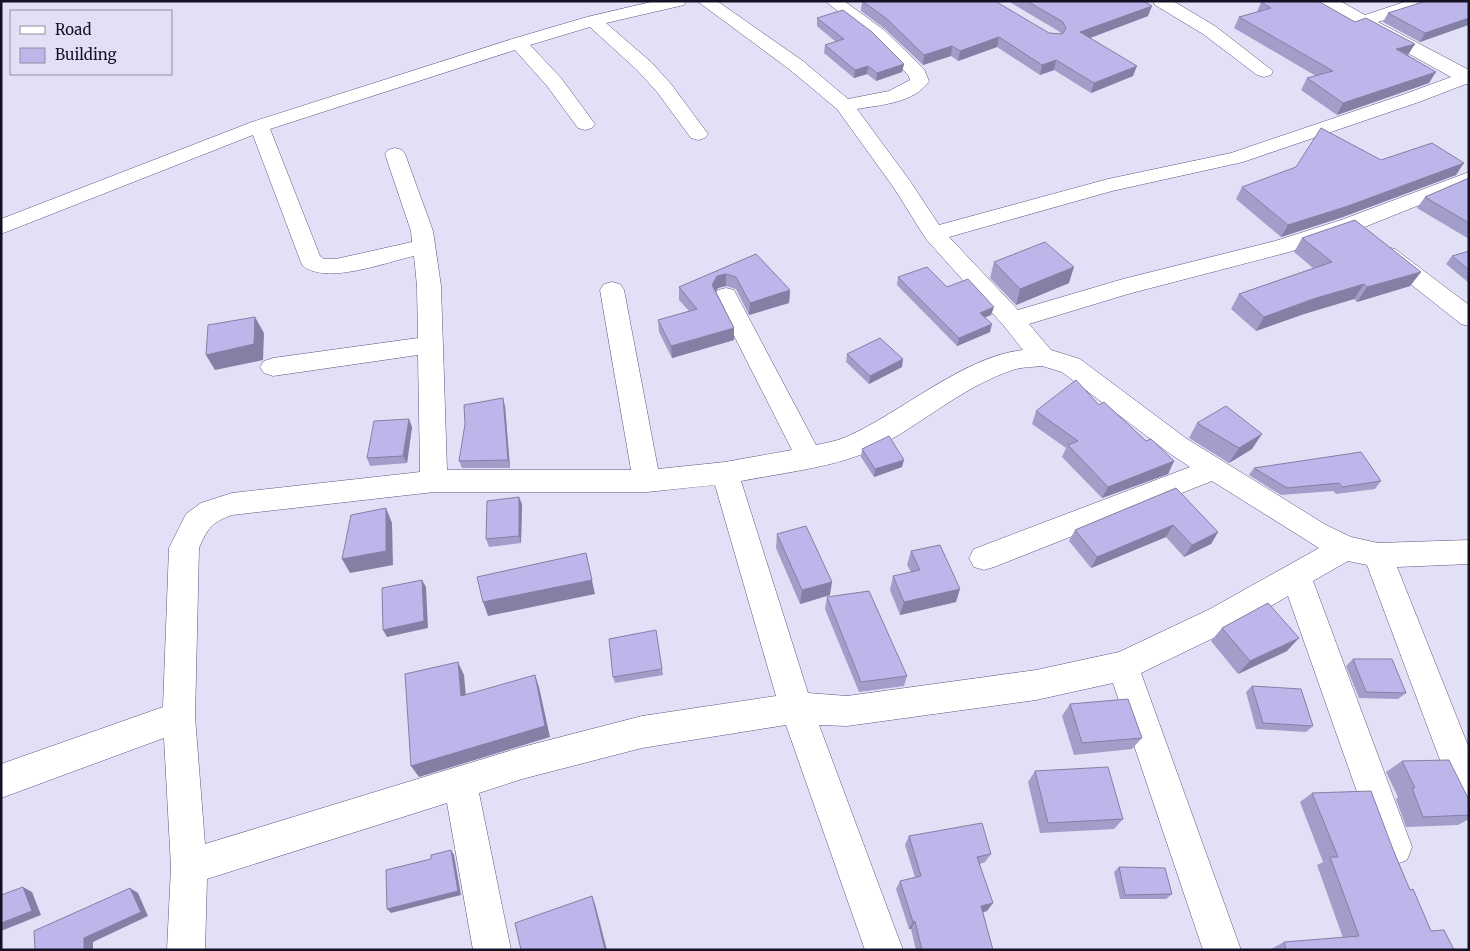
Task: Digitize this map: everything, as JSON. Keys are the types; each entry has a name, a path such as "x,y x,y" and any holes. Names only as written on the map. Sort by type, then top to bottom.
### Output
{"street":[{"path":"1,227 259,126 518,43 593,21 678,1"},
{"path":"705,1 796,65 844,105 904,186 934,234 1013,320 1042,357"},
{"path":"833,1 878,34 917,74 920,81 910,90 844,105"},
{"path":"1161,1 1209,30 1264,71"},
{"path":"1327,1 1468,77"},
{"path":"1363,21 1425,1"},
{"path":"593,21 644,66 664,88 698,134"},
{"path":"518,43 554,82 585,124"},
{"path":"934,234 1108,186 1236,158 1468,77"},
{"path":"259,126 310,260 315,265 323,267 336,266 424,246"},
{"path":"395,154 422,231 429,286 434,481"},
{"path":"1013,320 1123,287 1281,247 1349,225 1469,178"},
{"path":"1349,225 1469,318"},
{"path":"612,290 647,480"},
{"path":"726,296 809,457"},
{"path":"273,368 431,345"},
{"path":"186,950 189,867 179,717 184,548 196,522 211,510 232,504 434,481 647,480 725,473 850,447 901,420 973,376 1014,360 1042,357 1071,365 1178,446 1316,533 1345,548 1378,555 1466,556"},
{"path":"984,558 1214,469"},
{"path":"725,473 796,708 884,950"},
{"path":"189,867 460,781 642,732 796,708 847,711 1036,685 1123,666 1221,619 1345,548"},
{"path":"1378,555 1469,792"},
{"path":"1296,577 1394,847"},
{"path":"1123,666 1222,950"},
{"path":"1,781 179,717"},
{"path":"460,781 492,950"}],"building":[{"path":"862,1 995,1 1049,33 1062,34 1066,29 1063,22 1027,1 1143,1 1152,6 1080,32 1137,66 1094,83 1056,60 1042,65 999,37 960,51 952,46 924,55 887,19"},
{"path":"1318,1 1355,22 1366,18 1415,44 1396,49 1436,72 1343,103 1307,78 1333,71 1239,17 1271,8 1261,2"},
{"path":"1426,1 1469,1 1469,18 1425,33 1388,13"},
{"path":"843,10 872,32 904,64 877,73 868,66 855,70 825,45 844,39 817,18"},
{"path":"1321,128 1381,160 1432,143 1464,163 1348,206 1288,225 1242,187 1296,167"},
{"path":"1469,178 1469,223 1425,197"},
{"path":"1355,220 1421,272 1367,287 1364,284 1313,299 1264,317 1239,294 1332,262 1302,238"},
{"path":"1045,242 1074,267 1020,289 994,262"},
{"path":"1469,251 1469,270 1452,256"},
{"path":"756,254 790,290 750,303 736,277 726,274 717,276 712,285 734,328 671,346 658,320 697,309 679,287"},
{"path":"927,267 947,287 968,279 994,307 980,313 992,324 959,338 898,277"},
{"path":"255,317 254,344 206,355 208,325"},
{"path":"880,338 903,359 870,376 847,354"},
{"path":"1076,380 1099,405 1104,402 1146,441 1151,439 1174,461 1108,487 1068,445 1078,441 1036,411"},
{"path":"503,398 508,460 459,461 465,424 464,405"},
{"path":"1226,406 1262,434 1239,448 1197,423"},
{"path":"409,419 403,456 367,458 374,421"},
{"path":"889,436 904,460 875,469 862,449"},
{"path":"1361,452 1381,481 1342,487 1339,483 1287,488 1254,468"},
{"path":"1176,488 1218,532 1192,545 1173,525 1097,557 1075,530"},
{"path":"519,497 519,536 486,539 487,501"},
{"path":"386,508 386,551 342,559 351,515"},
{"path":"806,526 832,582 802,590 777,534"},
{"path":"940,545 960,589 904,602 893,576 920,570 911,551"},
{"path":"586,553 592,580 483,602 477,577"},
{"path":"422,580 424,621 383,630 382,588"},
{"path":"869,591 907,676 861,682 827,597"},
{"path":"1268,603 1299,638 1250,661 1222,628"},
{"path":"656,630 662,669 613,677 609,639"},
{"path":"1353,659 1392,659 1406,693 1366,692"},
{"path":"458,662 461,696 535,675 545,726 411,766 405,674"},
{"path":"1252,686 1301,689 1313,726 1263,723"},
{"path":"1128,699 1142,738 1082,743 1070,704"},
{"path":"1449,760 1469,800 1469,815 1423,817 1412,788 1415,788 1402,761"},
{"path":"1108,767 1123,819 1048,823 1035,771"},
{"path":"1371,791 1410,890 1413,889 1431,931 1444,930 1454,950 1286,950 1284,942 1359,936 1330,857 1338,857 1312,793"},
{"path":"982,823 991,854 977,857 993,903 981,906 993,950 922,950 915,921 913,922 900,881 921,876 909,836"},
{"path":"451,850 458,891 387,909 386,870 431,859 431,855"},
{"path":"1119,867 1165,868 1172,894 1125,895"},
{"path":"23,887 32,911 1,923 1,895"},
{"path":"130,888 141,912 84,938 84,950 35,950 34,931"},
{"path":"592,896 605,950 521,950 515,923"}]}
